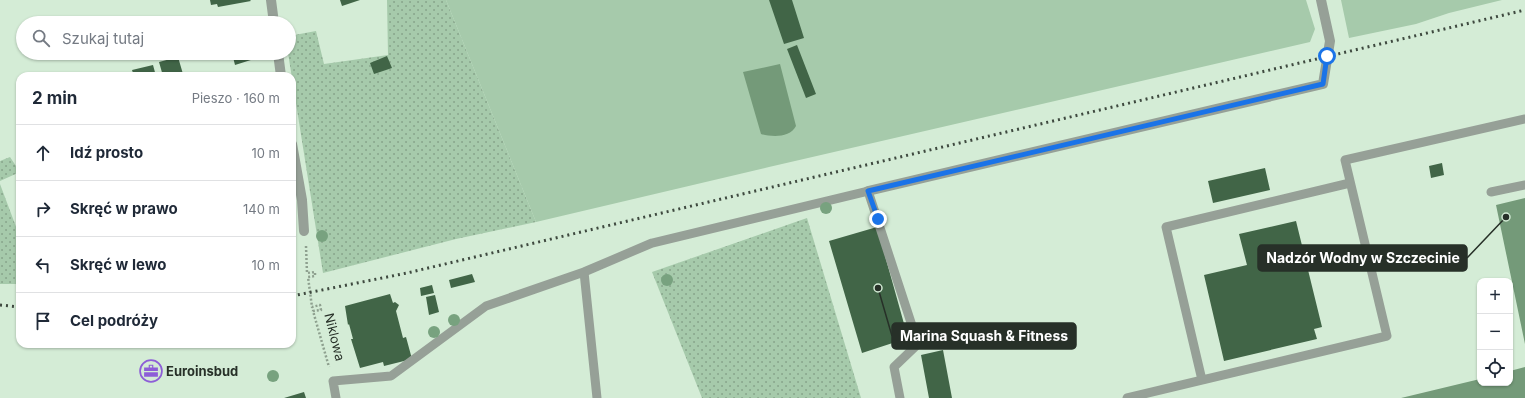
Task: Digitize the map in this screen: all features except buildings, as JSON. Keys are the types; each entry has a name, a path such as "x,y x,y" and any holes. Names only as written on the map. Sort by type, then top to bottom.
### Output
{"street":[{"path":"270,0 273,16"},
{"path":"868,191 1323,84 1330,41 1321,0"},
{"path":"279,60 280,72"},
{"path":"296,166 302,200 304,231"}],"lane":[{"path":"1126,398 1387,336 1345,160 1525,119"},
{"path":"1202,380 1166,227 1350,183"},
{"path":"1491,192 1525,185"},
{"path":"333,380 391,376 486,306 584,272 652,244 868,191 918,344 894,367 900,398"},
{"path":"584,272 597,398"},
{"name":"Niklowa","path":"333,380 336,398"}],"path":[{"name":"Niklowa","path":"304,231 307,273 315,272 315,276 308,277 312,307 320,305 321,310 313,311 333,380"}],"shaded area":[{"path":"387,0 446,0 536,222 456,239 323,273 296,103 296,72 291,72 289,60 296,60 296,35 316,31 324,64 388,55"},
{"path":"446,0 1306,0 1315,29 1310,42 536,222"},
{"path":"1341,0 1502,0 1449,13 1416,24 1349,38"},
{"path":"780,64 796,126 790,133 785,135 770,136 761,134 743,72"},
{"path":"10,157 16,166 16,174 0,181 0,161"},
{"path":"0,184 16,227 16,284 0,284"},
{"path":"1525,198 1525,344 1513,286 1513,278 1511,278 1496,205"},
{"path":"807,218 861,398 702,398 652,272"},
{"path":"1525,367 1525,398 1401,398 1477,380 1477,386 1513,386 1513,370"}],"railway":[{"path":"296,295 407,273 1525,10"},
{"path":"0,305 16,307"}],"place":[{"name":"Nadzór Wodny w Szczecinie","path":"1506,217"},
{"name":"Marina Squash & Fitness","path":"878,288"},
{"name":"Euroinsbud","path":"151,371"}],"route":[{"path":"878,219 868,191 1323,84 1327,56"}]}
